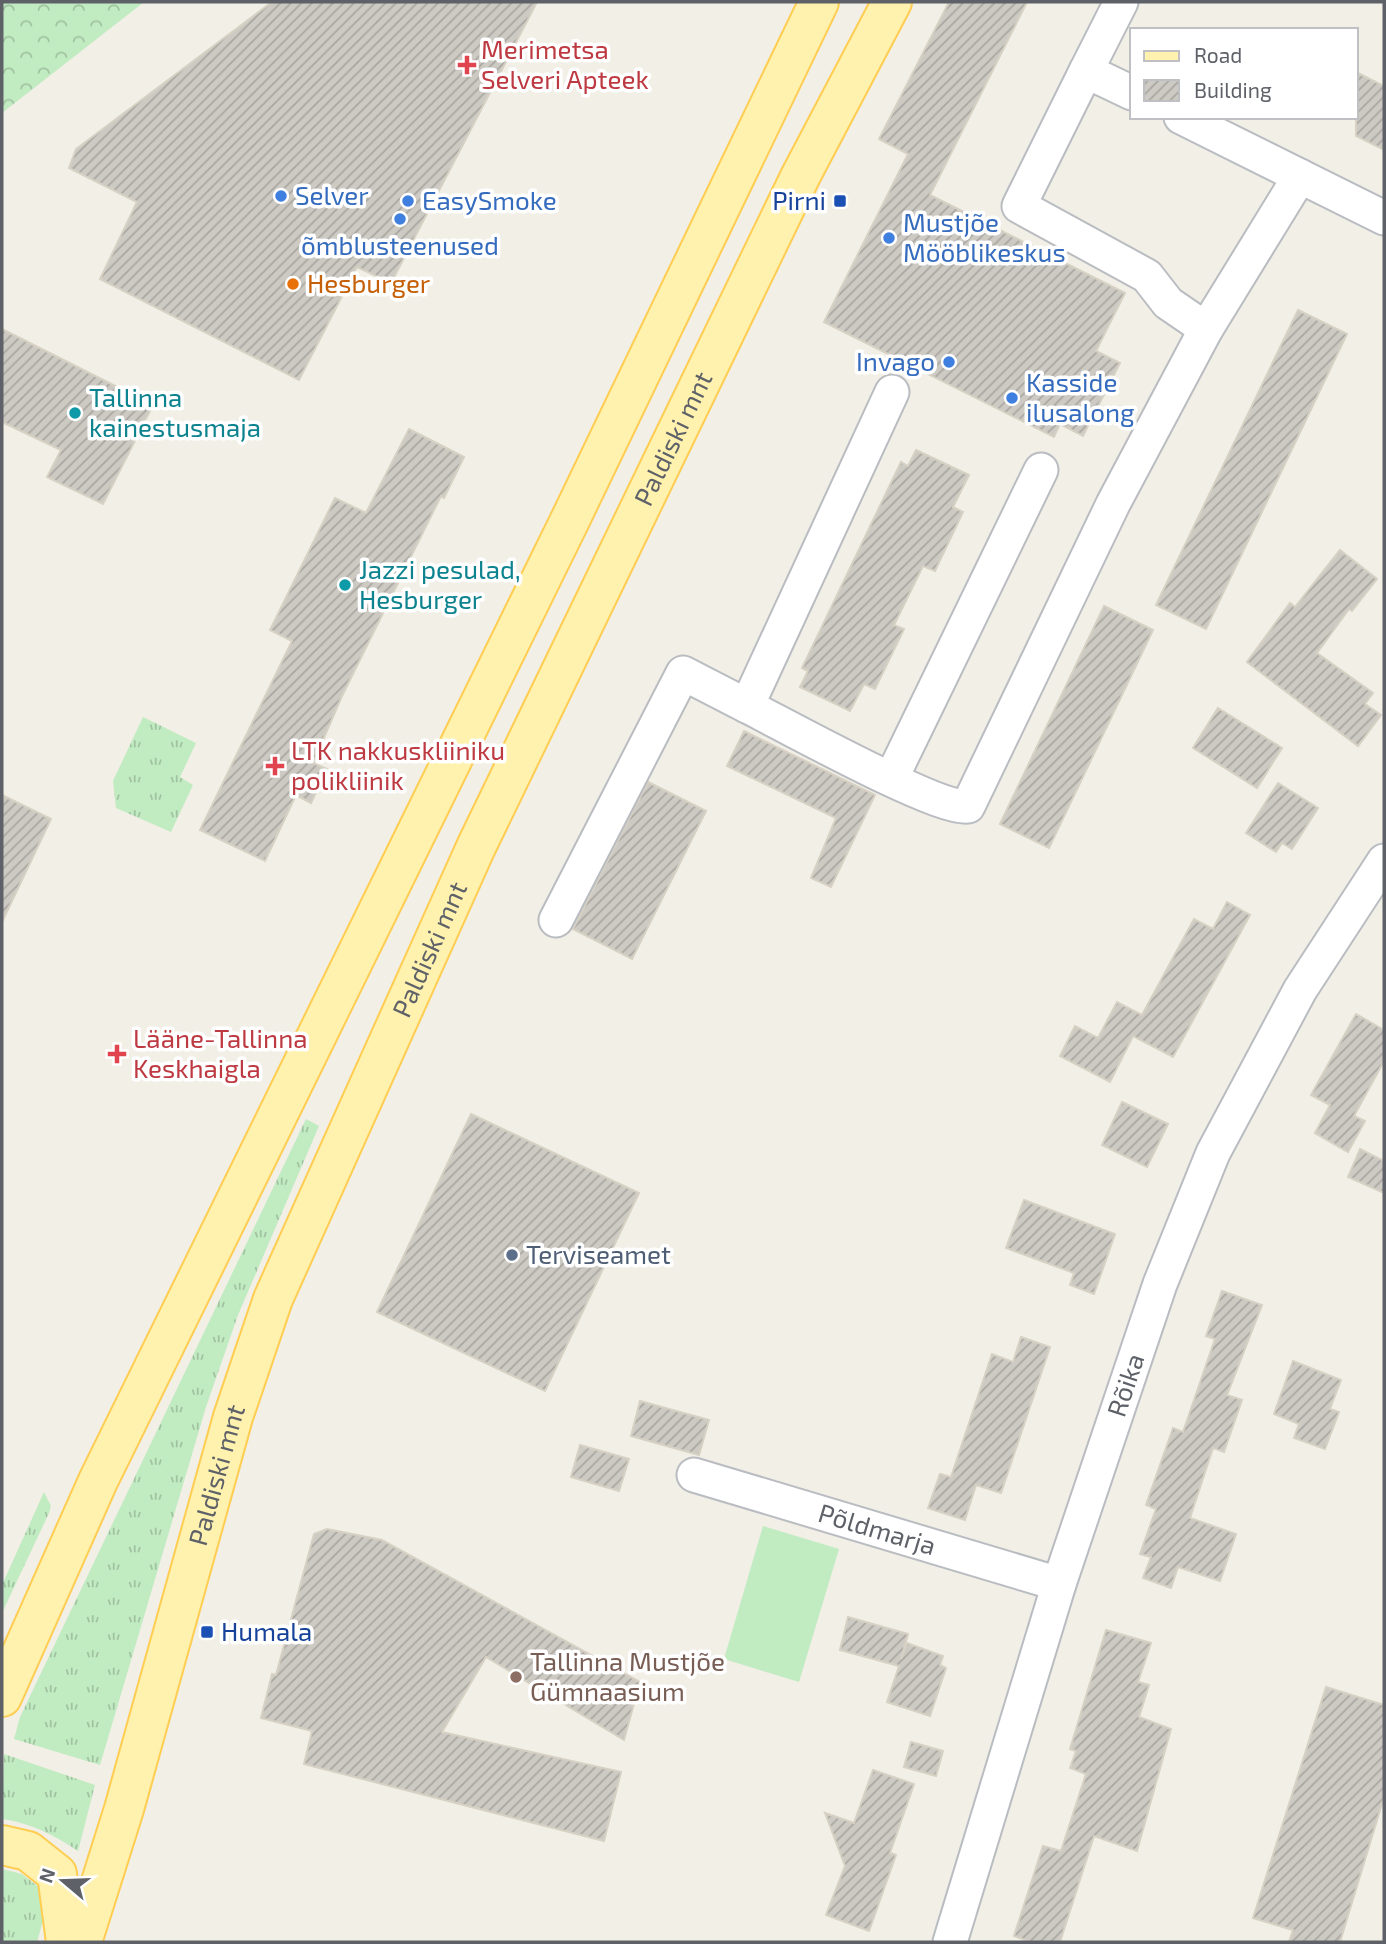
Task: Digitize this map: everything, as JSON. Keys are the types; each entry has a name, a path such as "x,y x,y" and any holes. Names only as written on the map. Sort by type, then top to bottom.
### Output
{"main road":[{"path":"2,1697 98,1481 570,520 819,2"},
{"name":"Paldiski mnt","path":"82,1942 126,1800 233,1417 273,1299 488,822 800,177 892,2"},
{"path":"2,1845 28,1851 57,1874 66,1942"}],"street":[{"path":"1121,2 1019,206 1147,276 1168,303 1206,329"},
{"path":"1086,71 1130,92"},
{"path":"1185,119 1384,218"},
{"path":"556,920 683,673 891,779 960,807 968,806 1113,504 1206,329 1300,176"},
{"path":"747,706 892,392"},
{"path":"891,779 1041,470"},
{"name":"Rõika","path":"950,1942 1059,1584 1160,1284 1213,1153 1300,990 1384,861"},
{"name":"Põldmarja","path":"694,1475 1059,1584"}],"green space":[{"path":"2,2 144,2 2,113"},
{"path":"143,717 196,743 180,777 193,785 171,832 116,808 113,781"},
{"path":"306,1119 319,1126 238,1315 206,1407 100,1765 14,1739 20,1717"},
{"path":"44,1492 51,1506 49,1513 2,1613 2,1585"},
{"path":"763,1526 839,1549 799,1682 724,1659"},
{"path":"4,1754 95,1785 78,1851 42,1830 2,1819"},
{"path":"2,1869 22,1874 45,1892 47,1906 37,1942 2,1942"}],"building":[{"name":"Selver","path":"272,2 537,2 391,283 357,267 299,380 100,279 137,202 69,168 76,149"},
{"path":"949,2 1027,2 930,195 1125,293 1096,351 1120,363 1083,436 1060,424 1054,437 824,322 908,154 879,139"},
{"path":"1358,73 1384,86 1384,150 1356,136"},
{"path":"1298,310 1347,334 1206,629 1156,605"},
{"name":"Tallinna kainestusmaja","path":"2,329 153,405 103,504 47,477 61,450 2,422"},
{"path":"409,429 464,457 444,498 441,496 342,696 313,763 327,769 311,803 296,795 265,861 200,830 292,641 270,630 335,498 366,513"},
{"path":"916,450 969,475 953,507 963,512 935,571 923,566 894,625 904,629 875,689 864,684 850,711 800,687 808,671 802,668 901,462 908,466"},
{"path":"1340,550 1377,579 1352,611 1349,609 1317,653 1373,693 1365,704 1381,715 1358,746 1247,662 1290,603 1295,607"},
{"path":"1104,606 1153,630 1049,848 1000,824"},
{"path":"1218,708 1282,748 1257,788 1193,748"},
{"path":"744,731 875,795 831,887 811,878 836,818 727,766"},
{"path":"648,782 706,811 632,959 573,929"},
{"path":"1278,783 1318,808 1292,849 1282,843 1276,852 1246,833"},
{"path":"2,795 51,819 2,922"},
{"path":"1227,902 1250,915 1173,1057 1133,1036 1110,1082 1060,1056 1075,1026 1098,1038 1117,1002 1142,1015 1194,919 1213,929"},
{"path":"1356,1014 1384,1030 1384,1061 1354,1116 1365,1121 1348,1152 1315,1133 1330,1105 1311,1095"},
{"path":"1122,1102 1168,1124 1147,1167 1102,1145"},
{"path":"471,1114 639,1193 545,1391 377,1312"},
{"path":"1360,1149 1384,1161 1384,1193 1348,1177"},
{"path":"1024,1200 1115,1234 1094,1294 1070,1285 1074,1273 1006,1248"},
{"path":"1222,1291 1262,1305 1227,1395 1242,1400 1224,1452 1213,1448 1190,1518 1236,1534 1220,1581 1178,1567 1171,1588 1143,1578 1151,1557 1140,1554 1156,1509 1146,1505 1173,1428 1183,1432 1215,1339 1206,1336"},
{"path":"1021,1337 1050,1347 1001,1493 976,1485 965,1520 928,1508 940,1474 951,1477 992,1354 1013,1362"},
{"path":"1293,1361 1341,1380 1330,1409 1339,1412 1325,1449 1294,1438 1299,1424 1274,1414"},
{"path":"640,1401 709,1420 699,1455 631,1436"},
{"path":"580,1445 629,1459 619,1491 571,1477"},
{"path":"327,1529 382,1540 640,1682 624,1740 486,1657 442,1732 621,1772 604,1841 304,1764 312,1731 261,1718 272,1674 276,1675 314,1534"},
{"path":"848,1617 908,1634 901,1659 907,1643 943,1656 940,1665 946,1668 930,1716 887,1702 899,1666 840,1650"},
{"path":"1106,1630 1151,1643 1138,1682 1149,1685 1139,1717 1171,1729 1137,1851 1094,1836 1060,1942 1031,1942 1014,1936 1043,1846 1061,1851 1086,1774 1070,1768 1076,1751 1070,1749"},
{"path":"1326,1687 1384,1705 1384,1797 1340,1942 1289,1942 1293,1930 1253,1918"},
{"path":"911,1742 943,1751 936,1776 904,1767"},
{"path":"873,1770 914,1784 890,1853 896,1855 869,1931 826,1915 845,1866 825,1813 854,1823"}],"place":[{"name":"Merimetsa Selveri Apteek","path":"467,65"},
{"name":"Selver","path":"281,196"},
{"name":"EasySmoke","path":"408,201"},
{"name":"Pirni","path":"840,201"},
{"name":"õmblusteenused","path":"400,219"},
{"name":"Mustjõe Mööblikeskus","path":"889,238"},
{"name":"Hesburger","path":"293,284"},
{"name":"Invago","path":"949,362"},
{"name":"Kasside ilusalong","path":"1012,398"},
{"name":"Tallinna kainestusmaja","path":"75,413"},
{"name":"Jazzi pesulad, Hesburger","path":"345,585"},
{"name":"LTK nakkuskliiniku polikliinik","path":"275,766"},
{"name":"Lääne-Tallinna Keskhaigla","path":"117,1054"},
{"name":"Terviseamet","path":"512,1255"},
{"name":"Humala","path":"207,1632"},
{"name":"Tallinna Mustjõe Gümnaasium","path":"516,1677"}]}
